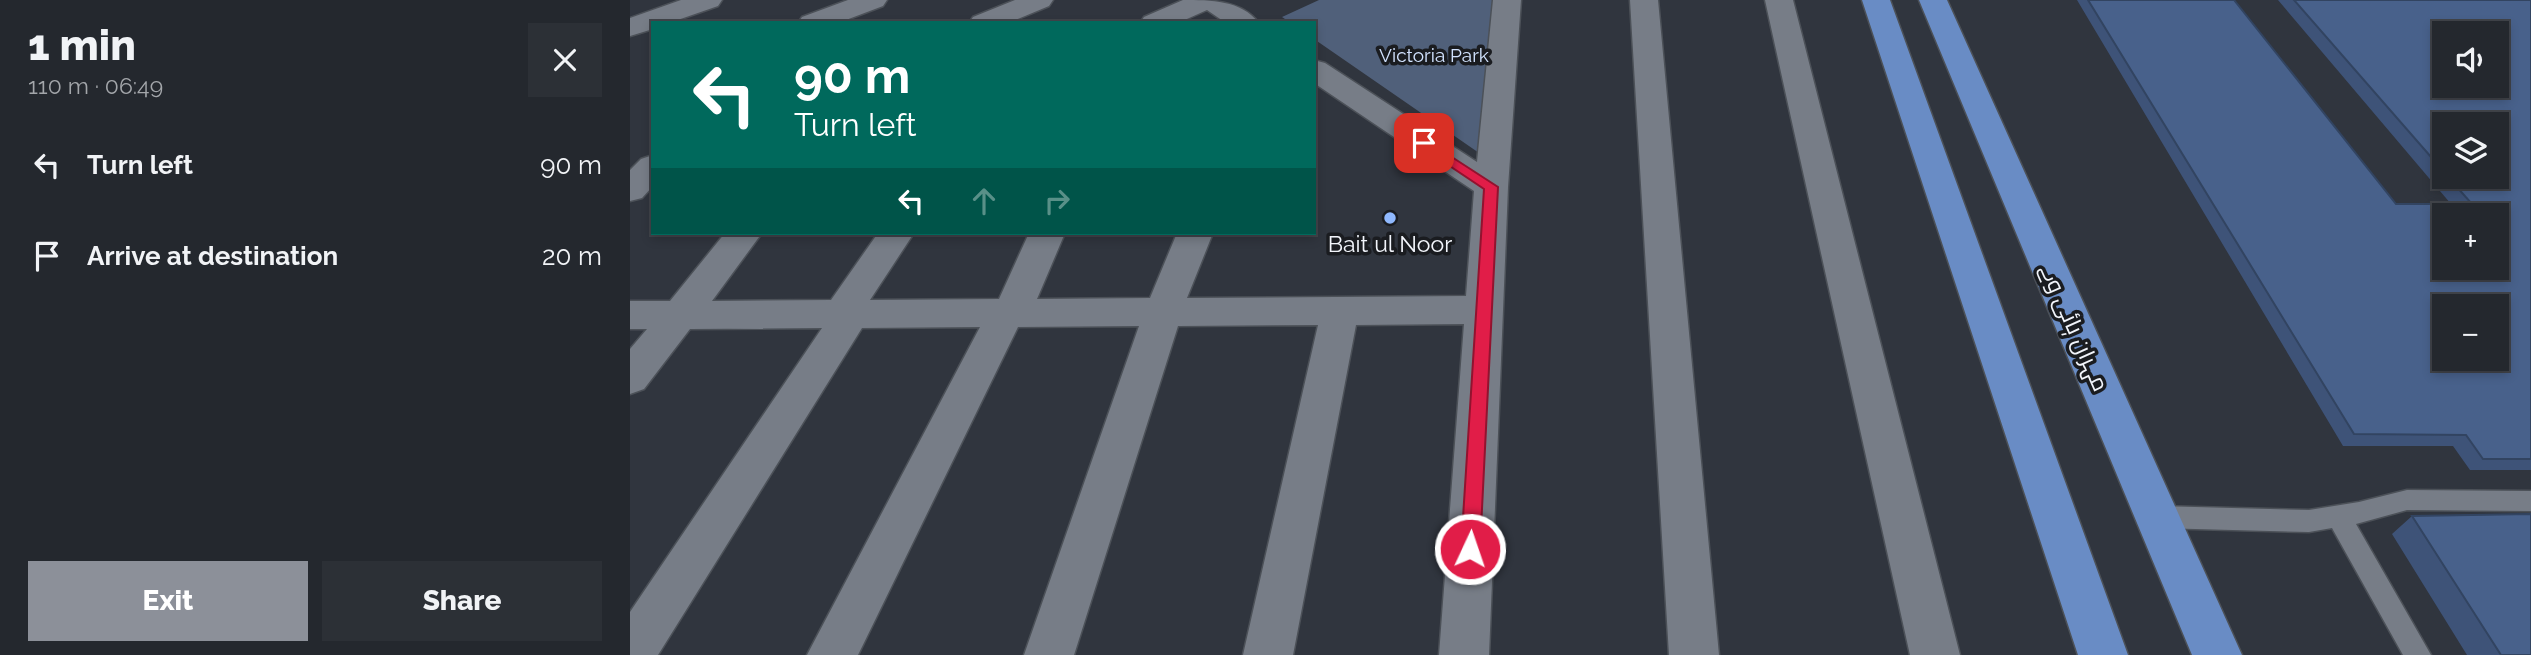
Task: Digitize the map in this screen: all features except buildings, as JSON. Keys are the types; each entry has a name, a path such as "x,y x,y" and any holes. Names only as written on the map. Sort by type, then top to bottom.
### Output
{"main road":[{"path":"1876,0 2103,655"},
{"name":"مہران ہائی وے","path":"1933,0 2217,655"}],"street":[{"path":"630,27 708,0"},
{"path":"818,21 873,0"},
{"path":"989,21 1039,0"},
{"path":"1159,21 1208,0 1242,21"},
{"path":"1464,655 1491,187 1507,0"},
{"path":"1644,0 1694,655"},
{"path":"1779,0 1935,655"},
{"path":"1316,70 1491,187"},
{"path":"630,190 651,168"},
{"path":"630,378 742,235"},
{"path":"630,655 895,235"},
{"path":"832,655 1009,313 1046,235"},
{"path":"1049,655 1163,312 1194,235"},
{"path":"630,315 1484,310"},
{"path":"1268,655 1340,311"}],"lane":[{"path":"2158,517 2309,521 2407,500 2531,501"},
{"path":"2338,516 2418,655"}],"green space":[{"name":"Victoria Park","path":"1319,0 1497,0 1482,155 1316,40 1316,21 1288,21 1282,17"}],"place":[{"name":"Bait ul Noor","path":"1390,218"}],"route":[{"path":"1424,143 1491,187 1470,549"}]}
